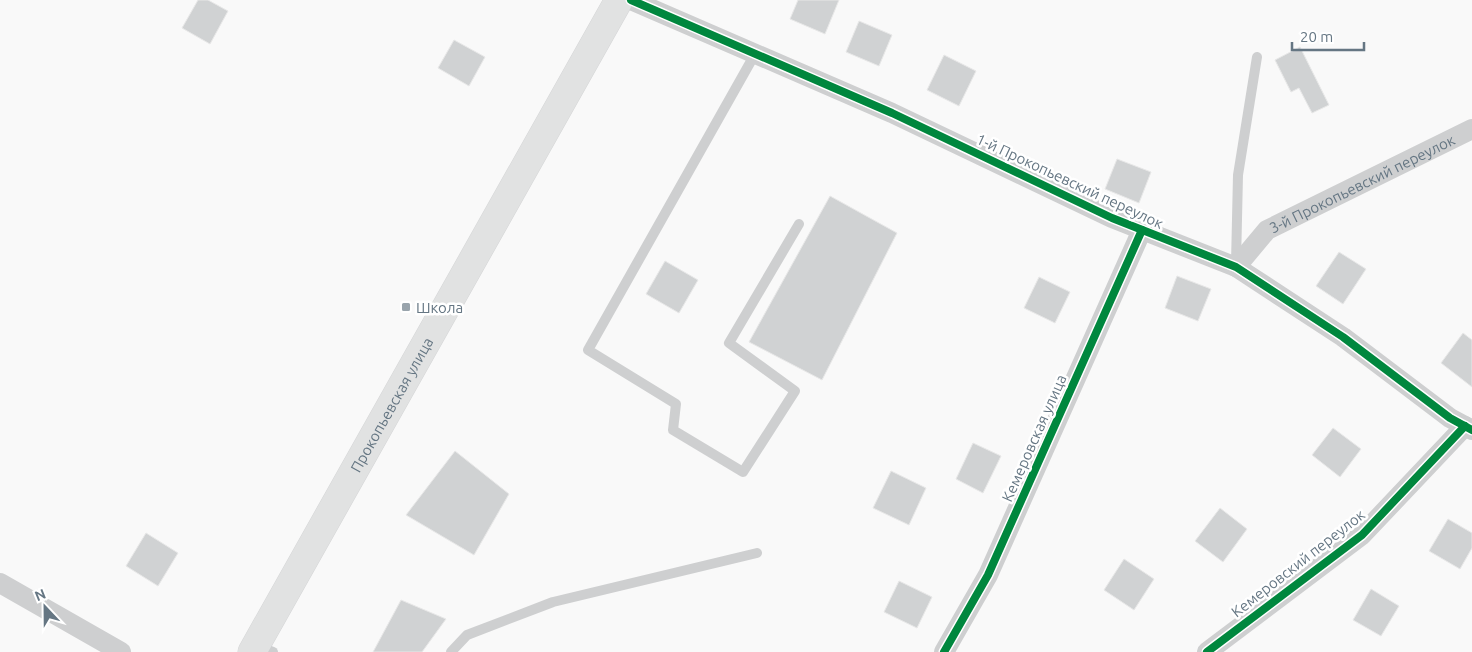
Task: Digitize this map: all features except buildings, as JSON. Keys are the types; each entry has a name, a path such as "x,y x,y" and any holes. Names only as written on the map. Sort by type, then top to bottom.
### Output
{"main road":[{"name":"Прокопьевская улица","path":"260,650 619,0"}],"street":[{"name":"1-й Прокопьевский переулок","path":"631,0 892,113 1112,218 1236,267 1343,337 1450,418 1468,428"},
{"name":"3-й Прокопьевский переулок","path":"1236,267 1267,230 1472,129"},
{"name":"Кемеровская улица","path":"944,652 988,575 1142,230"},
{"name":"Кемеровский переулок","path":"1207,652 1362,535 1468,428"},
{"path":"0,583 121,652"}],"lane":[{"path":"755,54 588,350 676,404 673,430 743,472 795,392 729,343 799,224"},
{"path":"1236,267 1238,175 1257,57"},
{"path":"451,652 467,635 553,602 757,553"}],"cycle path":[{"path":"631,0 892,113 1112,218 1236,267 1343,337 1450,418 1472,430"},
{"path":"944,652 988,575 1142,230"},
{"path":"1207,652 1362,535 1465,426"}],"place":[{"name":"Школа","path":"406,307"}]}
